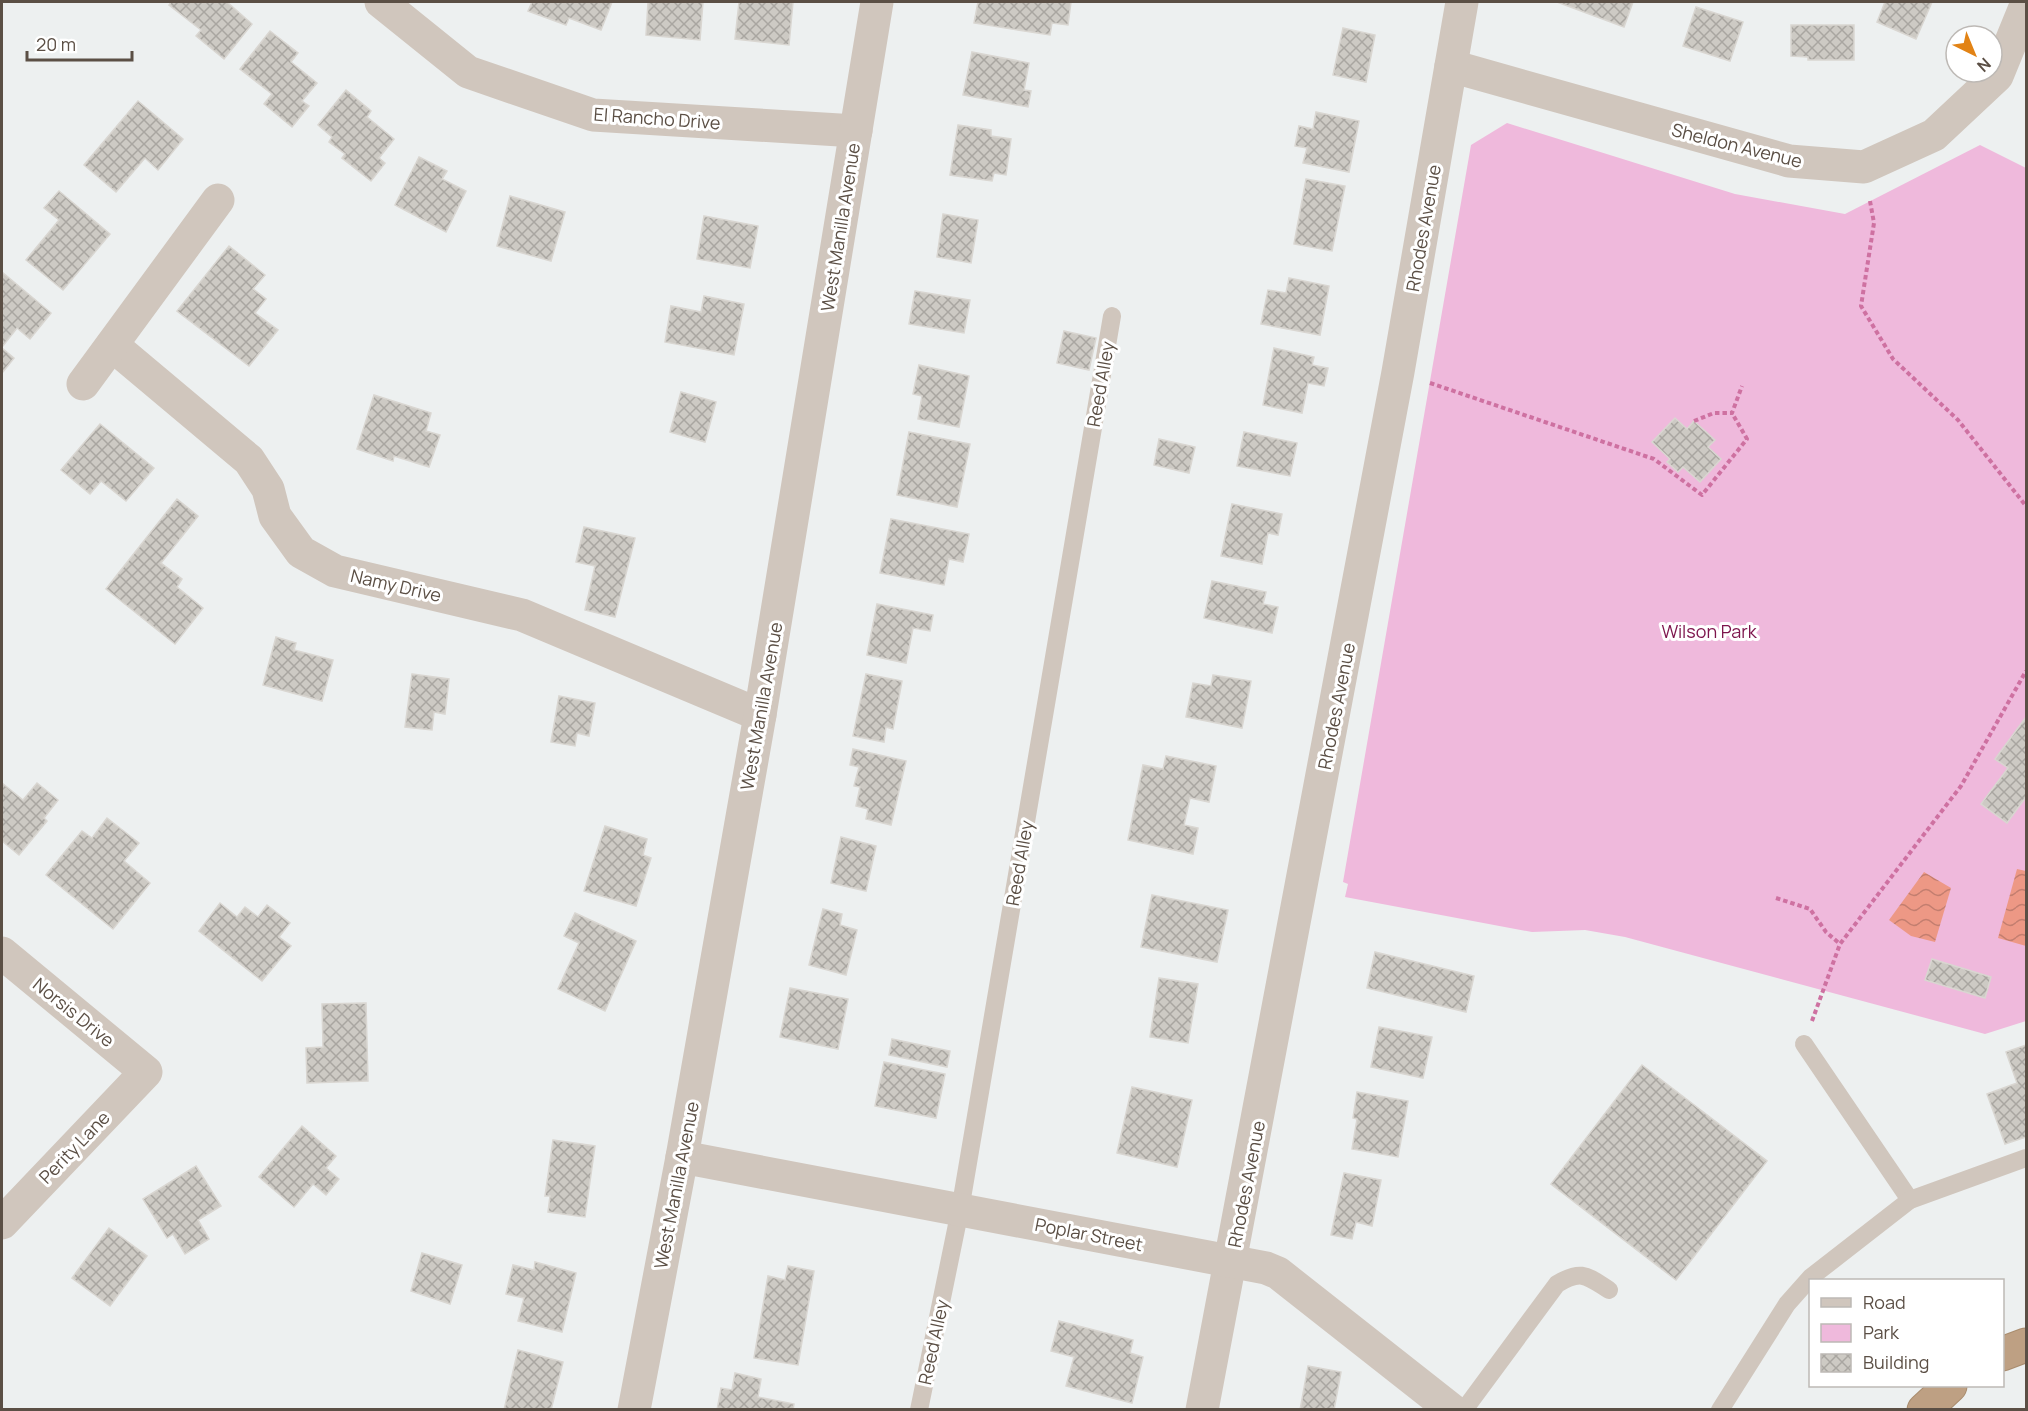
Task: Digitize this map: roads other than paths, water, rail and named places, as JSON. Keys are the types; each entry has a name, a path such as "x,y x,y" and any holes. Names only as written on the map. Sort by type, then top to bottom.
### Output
{"highway":[{"path":"2004,1353 2026,1345"},
{"path":"1924,1410 1949,1387"}],"street":[{"name":"El Rancho Drive","path":"381,2 468,72 593,115 856,130"},
{"name":"West Manilla Avenue","path":"634,1410 682,1156 760,715 877,2"},
{"name":"Rhodes Avenue","path":"1202,1410 1232,1261 1398,372 1462,2"},
{"name":"Sheldon Avenue","path":"1451,66 1789,161 1864,168 1934,135 1997,76 2026,5"},
{"path":"83,384 218,200"},
{"name":"Namy Drive","path":"112,345 249,460 268,489 275,516 301,552 335,571 522,615 760,715"},
{"name":"Norsis Drive","path":"2,952 146,1072"},
{"name":"Perity Lane","path":"2,1223 146,1072"},
{"name":"Poplar Street","path":"682,1156 1266,1268 1278,1274 1452,1410"}],"lane":[{"name":"Reed Alley","path":"919,1410 960,1210 1112,316"},
{"path":"1804,1044 1910,1200"},
{"path":"1809,1279 1910,1200 2026,1158"},
{"path":"1464,1410 1557,1284 1571,1276 1585,1275 1609,1290"},
{"path":"1720,1410 1787,1304 1809,1279"}],"water":[{"path":"2017,869 2026,871 2026,946 1998,938"},
{"path":"1924,872 1951,888 1935,942 1911,936 1889,920"}],"park label":[{"name":"Wilson Park","path":"1709,631"}]}
